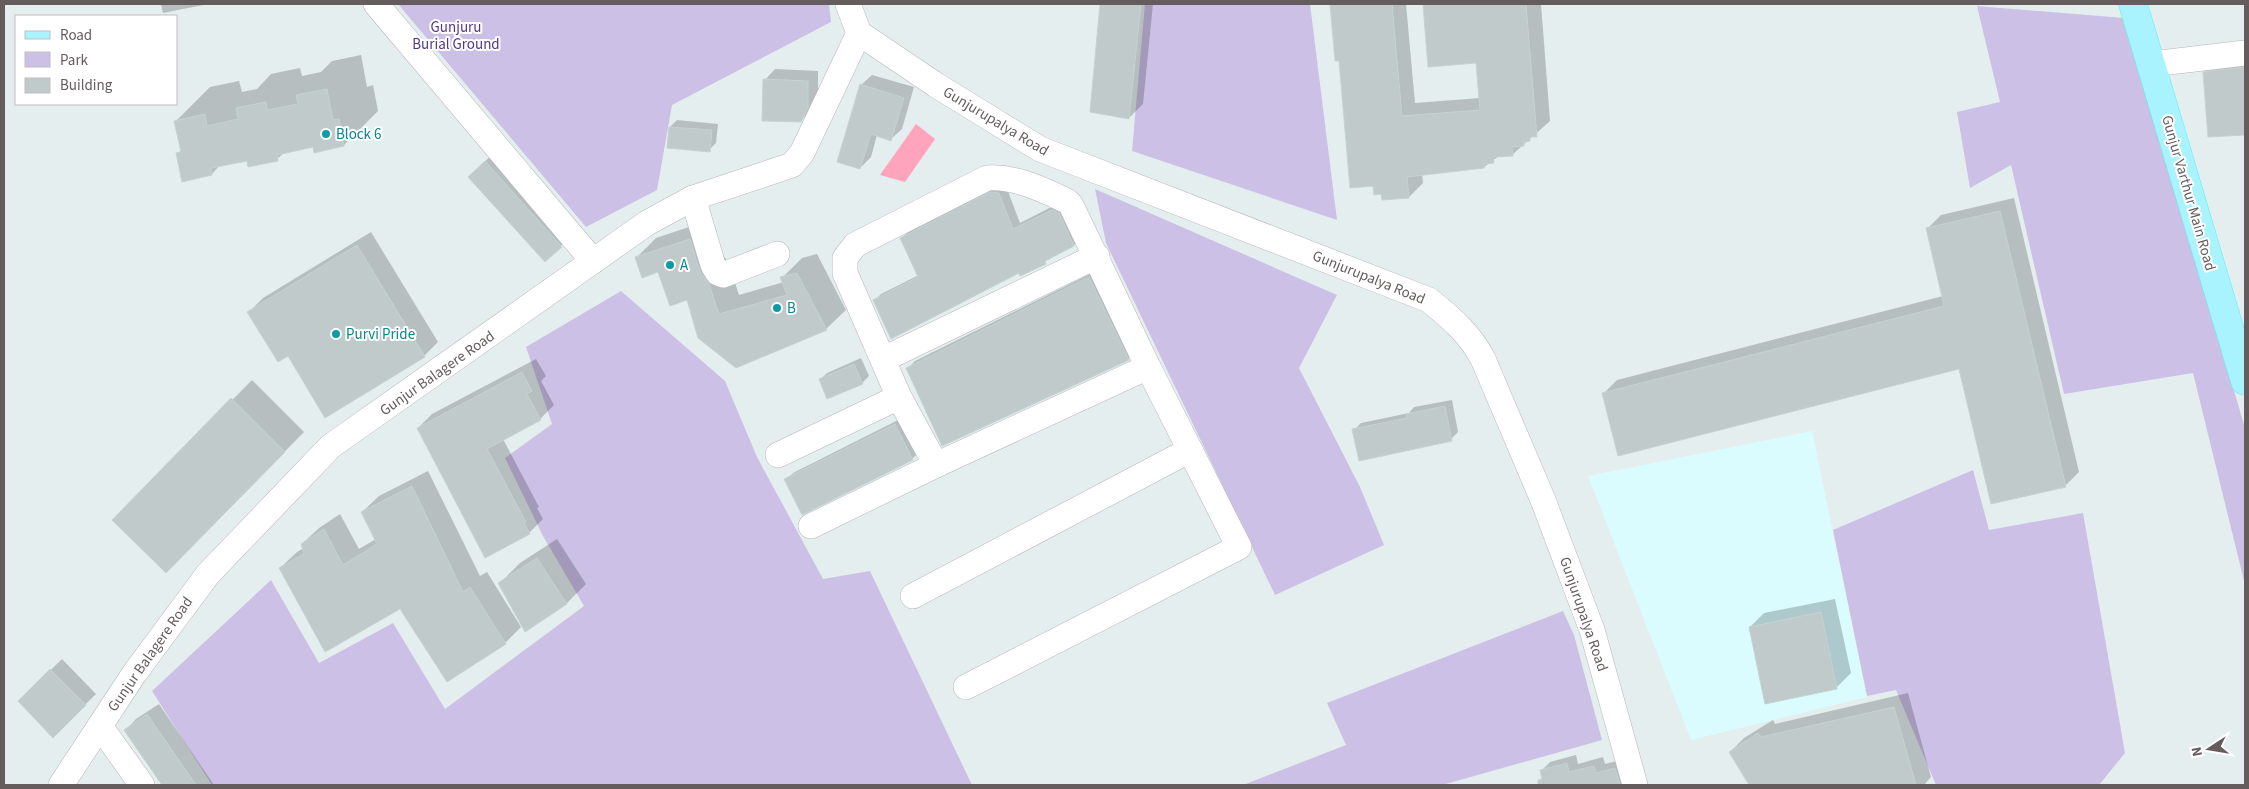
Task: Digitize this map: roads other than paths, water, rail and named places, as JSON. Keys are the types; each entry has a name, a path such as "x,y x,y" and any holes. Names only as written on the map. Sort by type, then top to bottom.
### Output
{"main road":[{"name":"Gunjur Varthur Main Road","path":"2133,4 2245,381"}],"street":[{"path":"376,4 593,261"},
{"path":"848,4 859,32"},
{"name":"Gunjur Balagere Road","path":"61,785 134,674 208,574 331,446 458,359 647,223 693,198 792,164 802,154 859,32"},
{"name":"Gunjurupalya Road","path":"859,32 936,85 1040,149 1429,300 1456,322 1476,345 1484,359 1547,509 1592,630 1635,785"},
{"path":"2152,64 2245,53"},
{"path":"1026,183 1040,149"},
{"path":"936,465 899,397 845,273 845,258 855,245 987,178 1007,178 1026,183 1067,201 1071,205 1097,256 1148,367 1239,547 966,687"},
{"path":"693,198 713,265 718,273 723,274 777,254"},
{"path":"884,359 1097,256"},
{"path":"811,526 936,465 1148,367"},
{"path":"778,456 899,397"},
{"path":"912,596 1190,450"},
{"path":"100,726 142,785"}],"place":[{"name":"Block 6","path":"326,134"},
{"name":"A","path":"670,265"},
{"name":"B","path":"777,308"},
{"name":"Purvi Pride","path":"336,334"}],"park label":[{"name":"Gunjuru Burial Ground","path":"456,36"}]}
